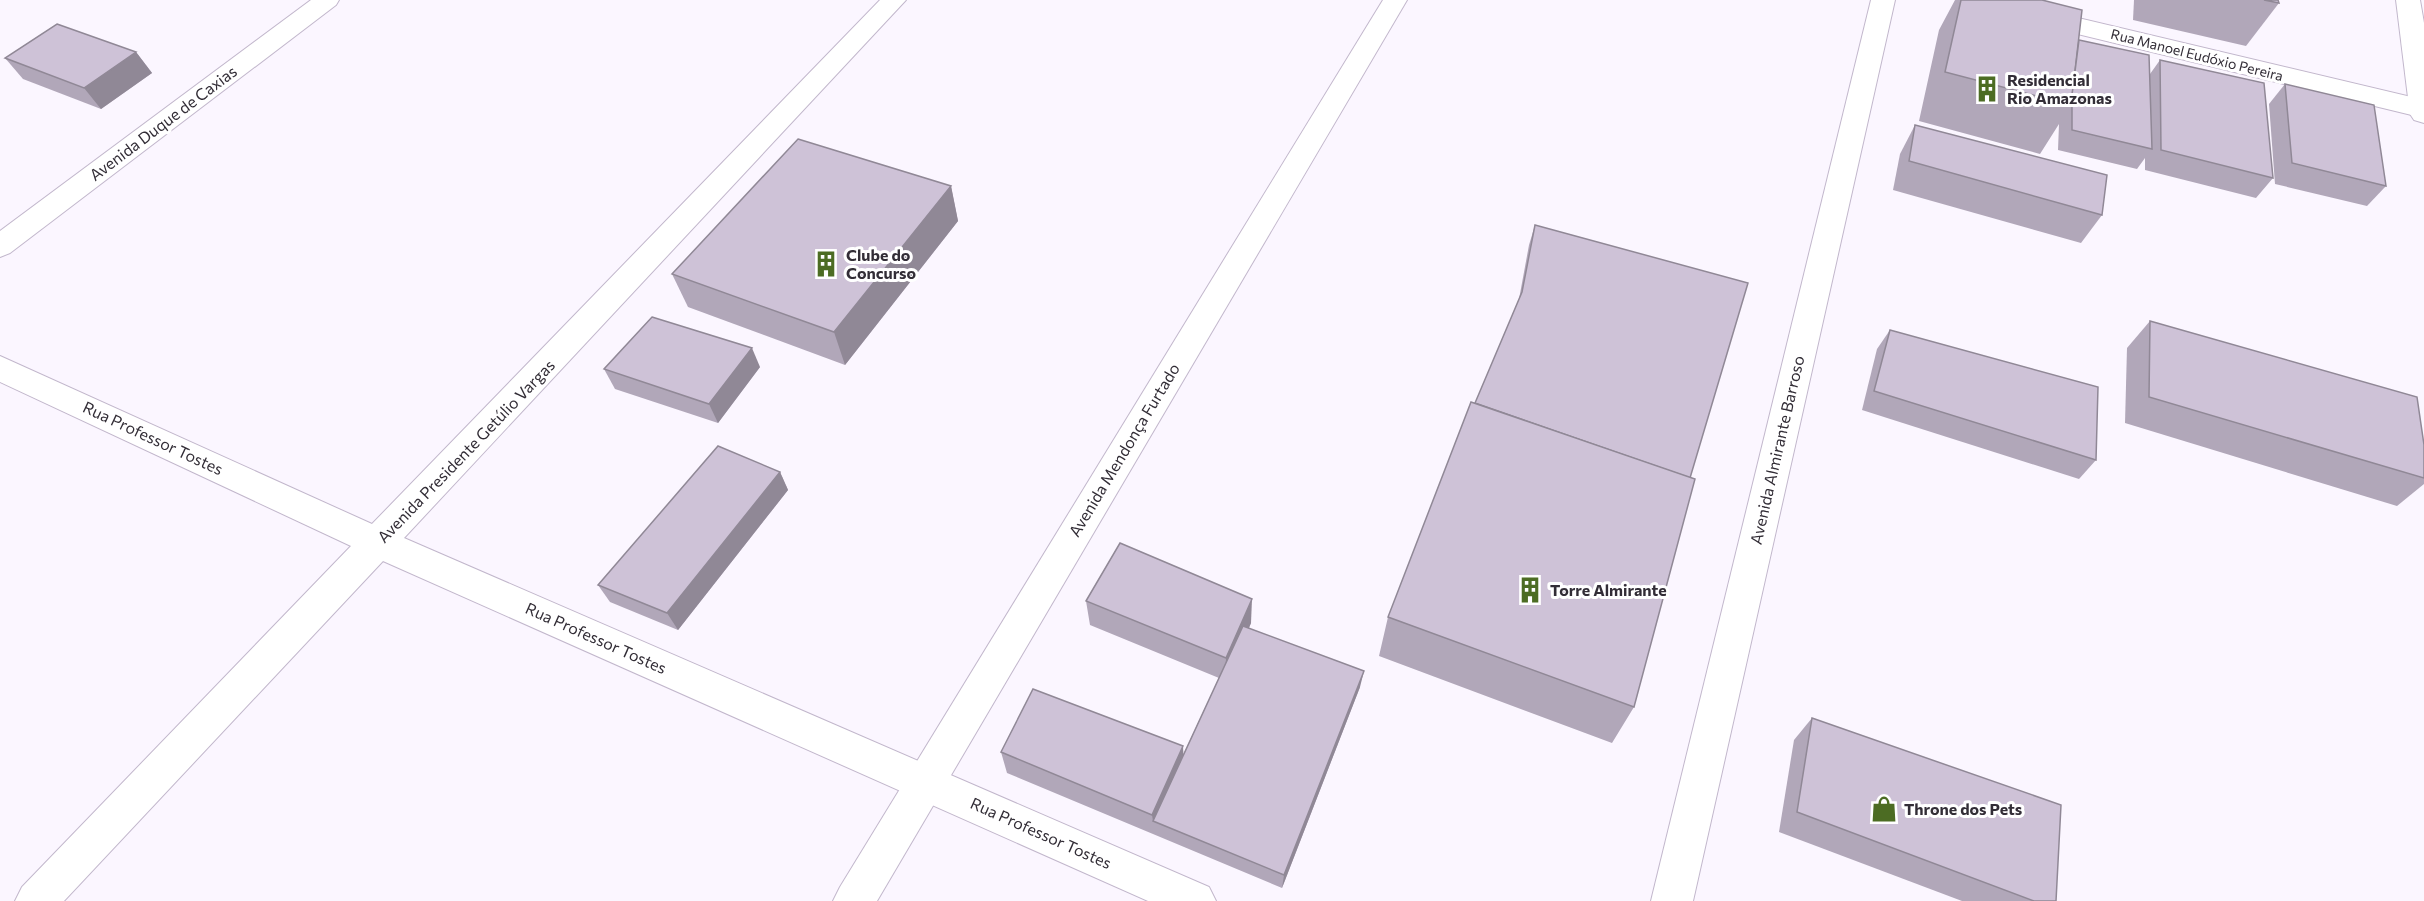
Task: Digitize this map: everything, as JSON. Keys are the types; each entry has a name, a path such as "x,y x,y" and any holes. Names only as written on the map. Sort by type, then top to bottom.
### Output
{"street":[{"name":"Avenida Duque de Caxias","path":"0,246 327,0"},
{"name":"Avenida Presidente Getúlio Vargas","path":"36,901 894,0"},
{"name":"Avenida Mendonça Furtado","path":"855,901 1395,0"},
{"name":"Avenida Almirante Barroso","path":"1672,901 1883,0"},
{"name":"Rua Manoel Eudóxio Pereira","path":"1970,0 2424,109"},
{"path":"2408,0 2424,114"},
{"name":"Rua Professor Tostes","path":"0,368 378,543 1195,901"}],"building":[{"path":"1961,0 2042,0 2082,10 2071,105 1945,72"},
{"path":"57,24 136,52 84,88 5,58"},
{"path":"2079,40 2149,55 2152,149 2072,130 2072,95"},
{"path":"2160,60 2264,83 2273,178 2161,150"},
{"path":"2285,84 2374,105 2386,186 2292,163"},
{"path":"1915,125 2107,175 2102,215 1909,161"},
{"name":"Clube do Concurso","path":"798,139 951,186 834,332 672,274"},
{"path":"1535,225 1748,283 1690,478 1475,403 1522,292"},
{"path":"652,317 752,348 709,404 604,369"},
{"path":"2150,321 2417,397 2424,445 2424,478 2149,397"},
{"path":"1890,330 2098,387 2096,460 1874,391"},
{"name":"Torre Almirante","path":"1471,402 1695,479 1634,707 1388,617"},
{"path":"718,446 780,472 667,613 598,585"},
{"path":"1120,543 1252,599 1226,658 1086,601"},
{"path":"1243,626 1364,671 1284,875 1153,821"},
{"path":"1033,689 1183,746 1152,815 1001,752"},
{"path":"1812,718 2061,805 2056,901 2034,901 1797,812"}],"place":[{"name":"Residencial Rio Amazonas","path":"1987,89"},
{"name":"Clube do Concurso","path":"826,264"},
{"name":"Torre Almirante","path":"1530,590"},
{"name":"Throne dos Pets","path":"1884,809"}]}
